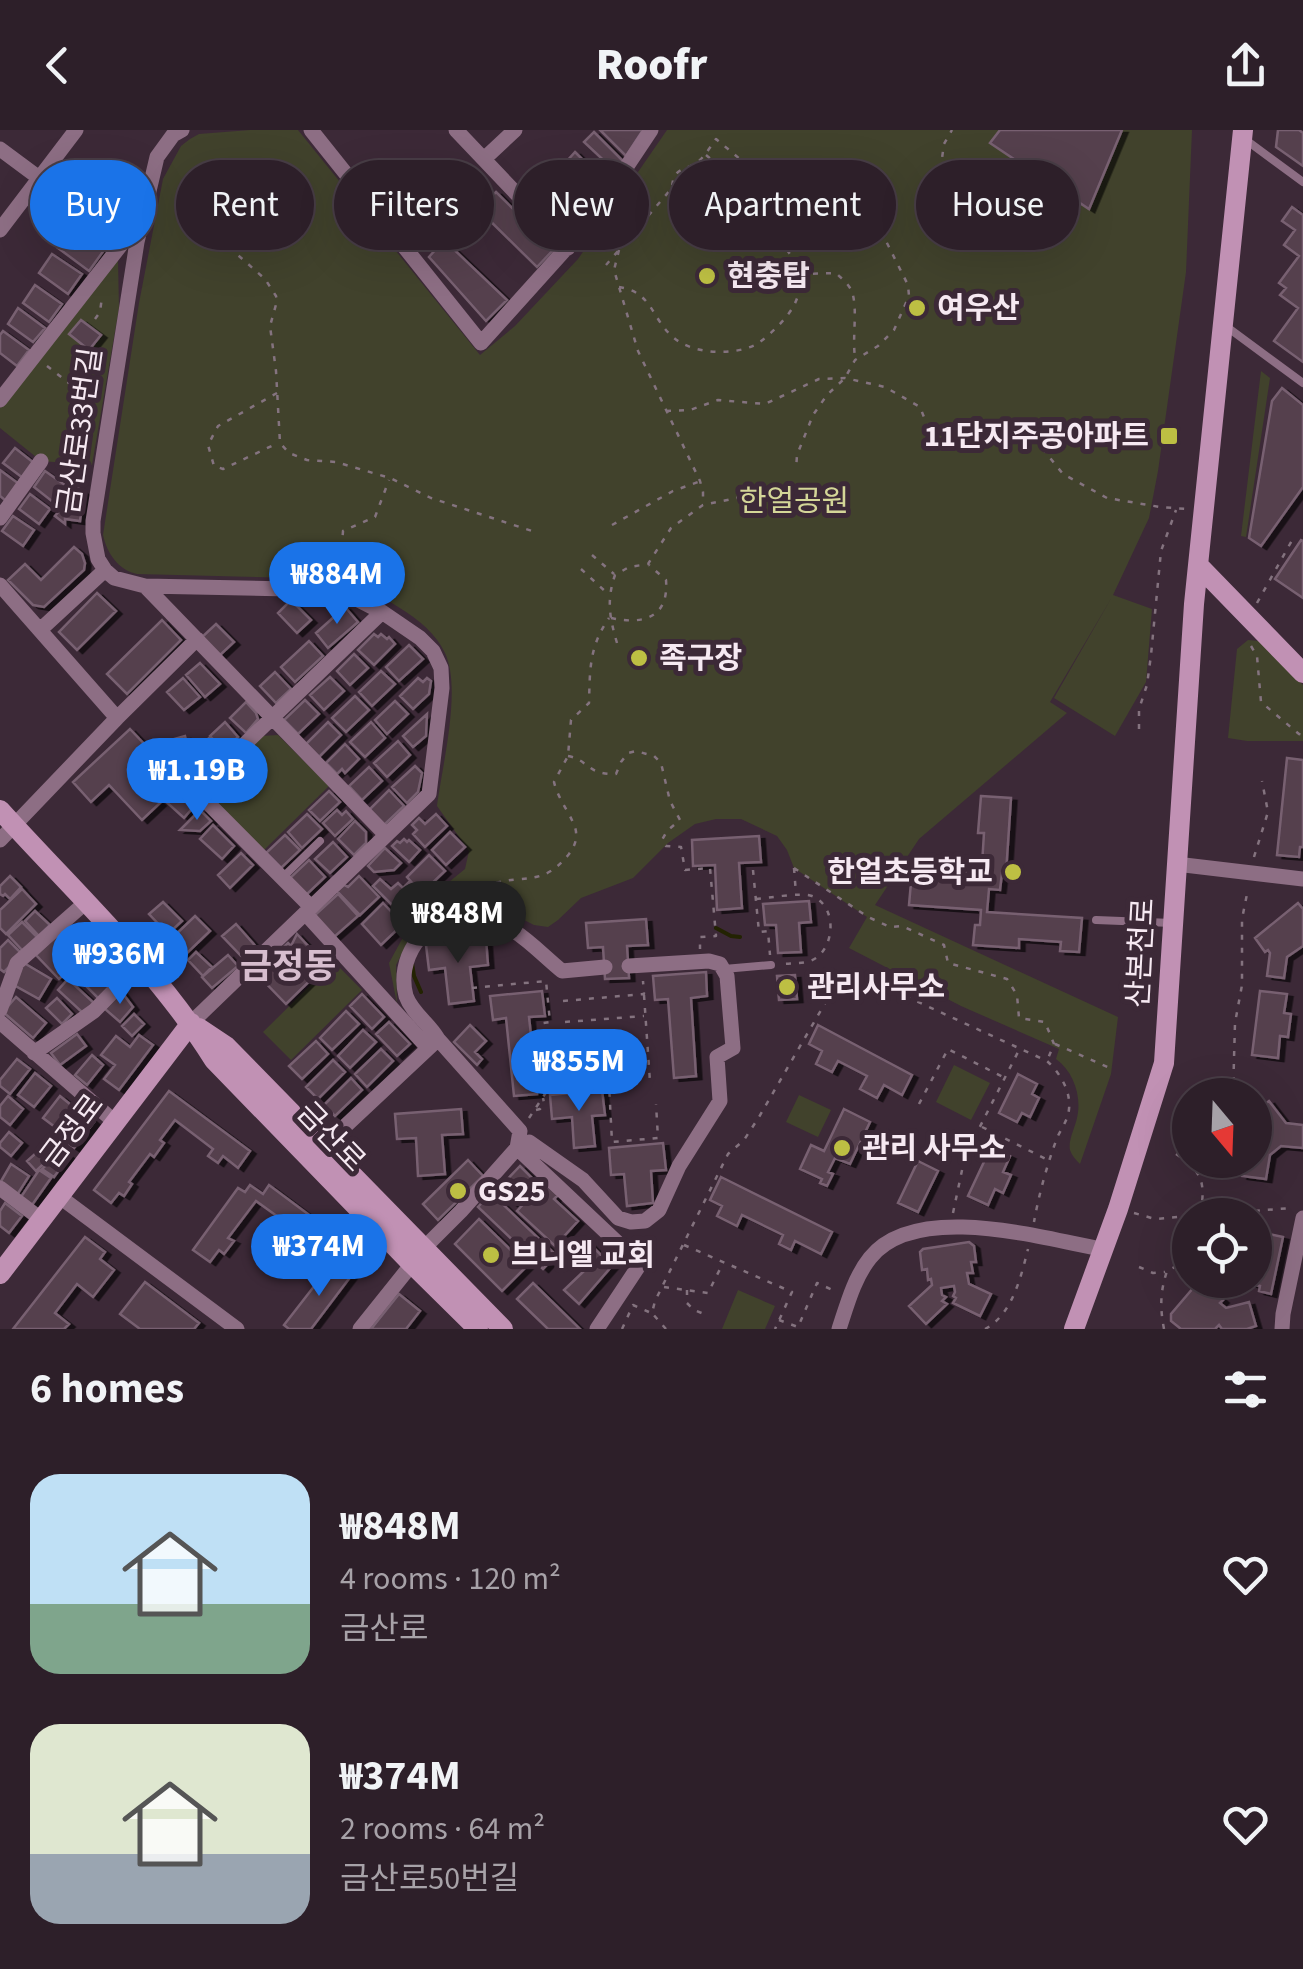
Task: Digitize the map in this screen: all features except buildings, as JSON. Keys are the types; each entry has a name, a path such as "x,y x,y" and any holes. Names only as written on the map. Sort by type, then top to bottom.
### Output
{"street":[{"path":"53,160 76,130"},
{"name":"금산로33번길","path":"156,160 182,130"},
{"path":"311,130 481,343 566,250"},
{"path":"456,130 514,191"},
{"path":"484,159 515,130"},
{"path":"631,160 651,130"},
{"name":"산본천로","path":"1074,1329 1118,1209 1164,1063 1194,604 1243,134"},
{"path":"0,149 30,171"},
{"path":"0,230 30,190"},
{"path":"0,400 122,250"},
{"name":"금산로33번길","path":"104,570 94,547 94,520 129,250"},
{"path":"0,518 42,461"},
{"path":"1199,566 1303,673"},
{"path":"40,630 104,570 114,578 145,586 339,590 420,638 433,650 441,668 429,794 239,982 191,1024"},
{"path":"0,586 117,718"},
{"path":"145,586 386,835"},
{"path":"382,612 196,791 282,878 519,1139 640,1264 627,1272 598,1329"},
{"path":"4,825 197,639"},
{"name":"금산로","path":"4,825 141,962 191,1024 214,1060 418,1256 503,1329"},
{"path":"1176,864 1303,880"},
{"path":"85,903 17,963 1,1022 116,1123"},
{"path":"433,1044 432,1027 408,1002 403,983 407,961 422,935 448,920 488,920 512,930 562,971 604,968"},
{"path":"519,1139 583,1180 618,1218 645,1222 660,1210 680,1166 720,1101 717,1057 732,1048 729,991 720,964 701,960 635,965"},
{"path":"34,1053 94,1011 141,962"},
{"name":"금산로","path":"191,1024 226,1046 324,1146 478,1329"},
{"name":"금정로","path":"0,1274 191,1024"},
{"name":"금산로","path":"324,1146 433,1044"},
{"path":"360,1329 519,1139"},
{"path":"0,1188 42,1220"},
{"path":"60,1197 237,1329"},
{"path":"1282,1329 1303,1218"},
{"path":"839,1329 872,1256 908,1234 971,1226 1102,1249"}],"lane":[{"path":"1243,134 1303,182"},
{"path":"1224,324 1303,383"},
{"path":"282,878 320,841"},
{"path":"1096,920 1172,923"},
{"path":"724,969 771,965"}],"path":[{"path":"942,160 944,144 952,130"},
{"path":"649,214 672,188 672,179 678,172 690,167 716,140 740,160"},
{"path":"705,154 712,160"},
{"path":"232,250 265,279 276,296 270,326 280,443 289,453 390,478 432,498 532,531"},
{"path":"606,265 618,250"},
{"path":"619,250 614,270 638,350 700,481 704,492 702,505"},
{"path":"619,287 646,300 676,341 692,348 736,350 754,346 769,336 797,302 798,274 789,250"},
{"path":"796,470 797,455 813,416 856,360 894,330 909,296 908,285 890,250"},
{"path":"798,274 836,273 850,287 856,360"},
{"path":"90,286 102,296 100,312 94,319"},
{"path":"34,355 79,392"},
{"path":"666,411 690,410 718,400 764,404 819,380 845,378 885,386 920,407 931,436 966,425 1002,429 1038,443 1063,474 1106,498 1160,508 1203,510"},
{"path":"277,392 218,426 208,445 214,466 223,469 280,443"},
{"path":"339,579 343,531 375,516 390,478"},
{"path":"612,525 673,490 700,481"},
{"path":"618,644 608,594 615,576 629,567 648,564 671,528 702,505 794,486"},
{"path":"1139,730 1139,709 1148,684 1161,551 1177,510 1203,510"},
{"path":"1250,618 1296,535"},
{"path":"592,555 615,576"},
{"path":"610,618 629,622 650,618 664,604 666,580 648,564"},
{"path":"580,569 608,594"},
{"path":"561,864 575,846 576,830 554,782 568,756 572,720 589,703 590,662 597,636 610,618"},
{"path":"1248,640 1257,656 1260,702 1276,718 1303,734"},
{"path":"568,756 578,758 597,773 607,774 616,774 628,753 636,751 654,756 661,763 670,801 680,820 662,840 666,846 681,847 685,870 710,868 716,936 700,938 701,960"},
{"path":"1233,1078 1235,1023 1242,984 1242,919 1268,812 1262,781"},
{"path":"797,896 794,868 868,917 890,927 902,926 944,945 948,963 1007,979 1017,994 1019,1018 1045,1022 1054,1044 1112,1069"},
{"path":"754,870 758,932 768,931 771,965 808,962 823,951 831,934 824,906 809,895 756,899"},
{"path":"635,965 644,994 650,1082"},
{"path":"472,988 546,981 550,1022 543,1023 549,1088"},
{"path":"652,1313 728,1154 744,1140 828,998 852,983 881,984 1047,1061 1056,1070 1068,1096 1069,1111 1040,1193 1022,1273 1008,1308 985,1329"},
{"path":"563,1001 644,994"},
{"path":"565,1022 646,1016"},
{"path":"1047,1061 1054,1044"},
{"path":"950,1227 966,1156 1020,1048"},
{"path":"918,1104 948,1049 1005,1078"},
{"path":"519,1139 549,1088 609,1084 612,1142 658,1138 656,1104"},
{"path":"980,1126 1050,1161"},
{"path":"1272,1210 1303,1208"},
{"path":"1118,1209 1155,1218 1172,1217"},
{"path":"684,1245 792,1292 775,1329"},
{"path":"662,1287 708,1293 724,1262"},
{"path":"1139,1267 1153,1273 1172,1269"},
{"path":"1164,1329 1160,1305 1166,1272"},
{"path":"780,1320 798,1327 817,1283 850,1298"},
{"path":"687,1290 687,1303 704,1314"},
{"path":"622,1329 633,1305 652,1313 666,1329"}],"green space":[{"name":"한얼공원","path":"298,130 334,175 334,250 395,250 480,355 515,326 584,250 649,250 646,160 667,130 1192,130 1186,272 1158,471 1149,518 1113,595 1152,609 1146,682 1115,736 1054,698 1112,597 1050,702 1067,713 919,839 875,905 1118,1017 1111,1074 1080,1164 1070,1146 1078,1110 1077,1094 1068,1071 1056,1059 1059,1049 961,1006 849,948 867,917 794,868 777,836 741,819 695,824 668,843 633,878 581,898 548,927 485,907 464,907 423,925 408,941 396,965 397,1004 389,963 414,917 465,869 469,851 437,806 452,686 450,668 437,640 399,607 339,579 137,574 114,560 103,535 139,303 149,250 156,250 156,215 163,179 181,146 199,134"},
{"path":"118,260 119,308 92,465 41,461 0,428 0,408"},
{"path":"1261,371 1270,378 1246,537 1241,536"},
{"path":"1248,640 1259,641 1303,685 1303,741 1228,738 1237,649"},
{"path":"278,735 329,786 263,851 204,792 261,736"},
{"path":"334,962 362,990 291,1060 263,1032"},
{"path":"954,1065 990,1083 971,1120 936,1102"},
{"path":"799,1095 831,1110 818,1137 786,1122"},
{"path":"738,1290 775,1306 765,1329 722,1329"}],"waterway":[{"path":"716,928 740,937"},
{"path":"412,963 421,992"}],"place":[{"name":"현충탑","path":"707,276"},
{"name":"여우산","path":"917,308"},
{"name":"11단지주공아파트","path":"1169,436"},
{"name":"족구장","path":"639,658"},
{"name":"한얼초등학교","path":"1013,872"},
{"name":"관리사무소","path":"787,987"},
{"name":"관리 사무소","path":"842,1148"},
{"name":"GS25","path":"458,1191"},
{"name":"브니엘 교회","path":"491,1255"}],"district":[{"name":"금정동","path":"288,967"}]}
